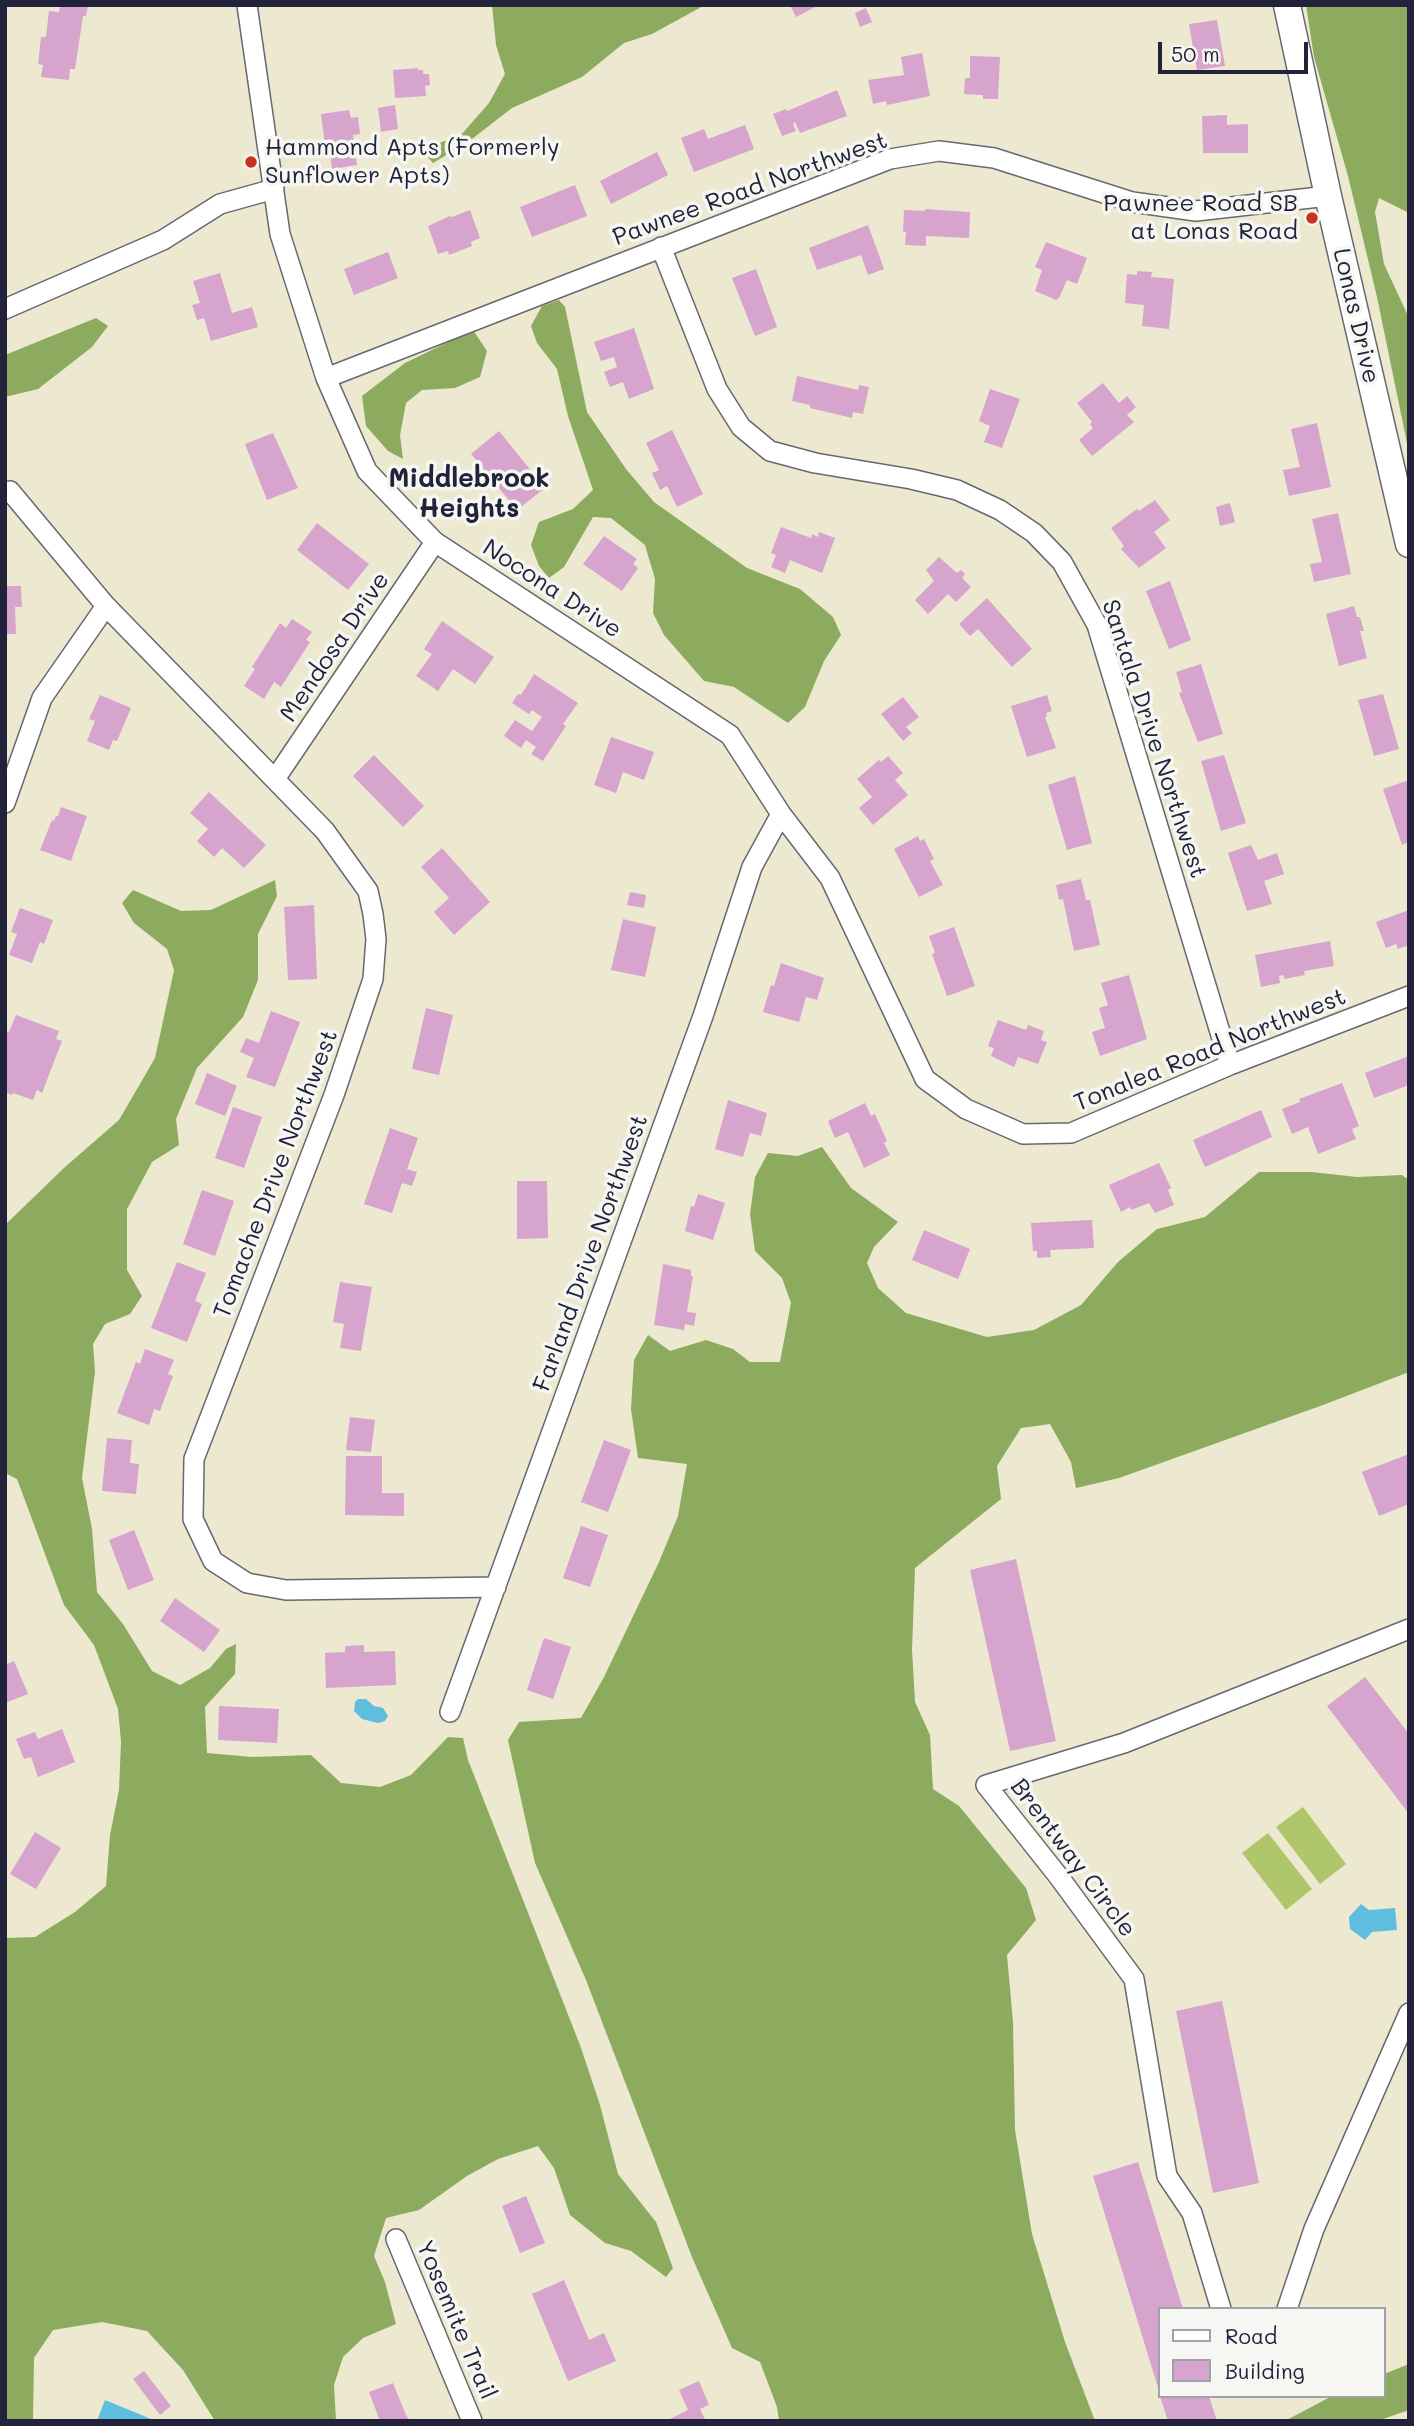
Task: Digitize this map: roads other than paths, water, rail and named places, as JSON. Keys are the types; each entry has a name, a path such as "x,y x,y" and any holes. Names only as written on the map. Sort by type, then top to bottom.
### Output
{"street":[{"name":"Nocona Drive","path":"247,5 280,234 327,378 367,471 435,542 730,734 781,814"},
{"name":"Lonas Drive","path":"1287,5 1328,196 1409,544"},
{"name":"Pawnee Road Northwest","path":"327,378 890,159 939,151 994,158 1132,202 1196,211 1328,196"},
{"path":"5,309 163,240 220,204 274,189"},
{"name":"Santala Drive Northwest","path":"662,247 717,388 741,427 770,451 815,463 911,479 957,490 1000,510 1034,533 1062,562 1097,625 1230,1065"},
{"name":"Tomache Drive Northwest","path":"10,491 106,606 324,831 368,891 376,939 373,979 334,1095 194,1459 193,1519 213,1561 247,1583 286,1590 496,1587"},
{"name":"Mendosa Drive","path":"275,779 435,542"},
{"path":"5,803 42,698 106,606"},
{"name":"Tonalea Road Northwest","path":"781,814 830,878 925,1079 965,1109 1024,1134 1070,1133 1230,1065 1409,996"},
{"name":"Farland Drive Northwest","path":"450,1712 704,1016 752,867 781,814"},
{"name":"Brentway Circle","path":"1220,2307 1192,2213 1167,2176 1134,1979 1059,1877 986,1785 1124,1743 1409,1629"},
{"path":"1288,2307 1314,2228 1409,2013"},
{"name":"Yosemite Trail","path":"396,2239 472,2421"}],"water":[{"path":"358,1699 366,1699 374,1706 383,1708 388,1716 385,1721 378,1723 362,1719 354,1711"},
{"path":"1361,1904 1369,1910 1395,1908 1397,1930 1372,1932 1365,1940 1350,1929 1349,1917"},
{"path":"105,2400 156,2421 97,2421"}],"place":[{"name":"Hammond Apts (Formerly Sunflower Apts)","path":"251,162"},
{"name":"Pawnee Road SB at Lonas Road","path":"1312,218"}],"district":[{"name":"Middlebrook Heights","path":"469,494"}]}
